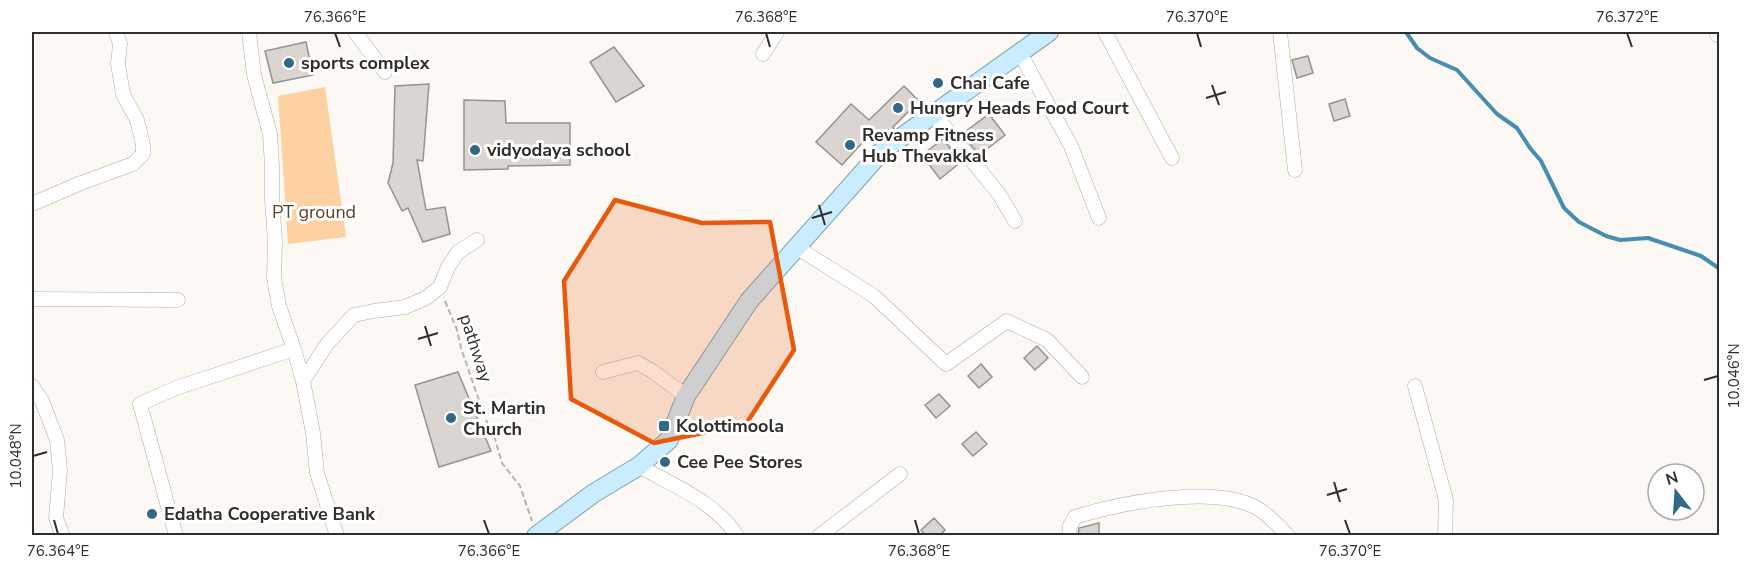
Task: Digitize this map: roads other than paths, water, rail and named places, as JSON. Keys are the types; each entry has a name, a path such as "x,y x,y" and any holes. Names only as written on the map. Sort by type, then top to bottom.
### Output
{"main road":[{"path":"537,535 594,493 639,466 669,440 686,396 748,301 882,151 1049,32"}],"street":[{"path":"32,204 133,164 143,154 137,120 123,94 118,64 120,44 116,32"},
{"path":"249,32 254,75 270,134 275,241 274,278 279,306 303,381 313,433 317,473 337,536"},
{"path":"355,32 386,72"},
{"path":"763,54 777,32"},
{"path":"1105,32 1173,158"},
{"path":"1280,32 1295,170"},
{"path":"1020,53 1071,146 1099,218"},
{"path":"934,114 999,194 1015,221"},
{"path":"303,381 327,344 354,315 405,307 426,298 440,287 448,267 458,252 477,240"},
{"path":"796,247 874,296 946,364 1007,321 1047,340 1082,377"},
{"path":"32,299 178,300"},
{"path":"176,536 140,404 176,388 294,349"},
{"path":"603,372 638,363 686,396"},
{"path":"32,386 42,401 57,440 60,478 56,518 63,536"},
{"path":"1415,386 1446,500 1445,536"},
{"path":"639,466 698,499 732,528 737,536"},
{"path":"819,536 900,474"},
{"path":"1069,536 1070,526 1075,518 1105,508 1167,498 1207,497 1232,499 1257,508 1279,525 1288,536"}],"waterway":[{"path":"1406,32 1417,48 1430,58 1457,70 1497,114 1517,128 1541,161 1564,208 1579,222 1606,236 1620,240 1648,238 1701,256 1720,269"}],"place":[{"name":"sports complex","path":"289,63"},
{"name":"Chai Cafe","path":"938,83"},
{"name":"Hungry Heads Food Court","path":"898,108"},
{"name":"Revamp Fitness Hub Thevakkal","path":"850,145"},
{"name":"vidyodaya school","path":"475,150"},
{"name":"St. Martin Church","path":"451,418"},
{"name":"Kolottimoola","path":"664,426"},
{"name":"Cee Pee Stores","path":"665,462"},
{"name":"Edatha Cooperative Bank","path":"152,514"}],"park label":[{"name":"PT ground","path":"314,212"}]}
